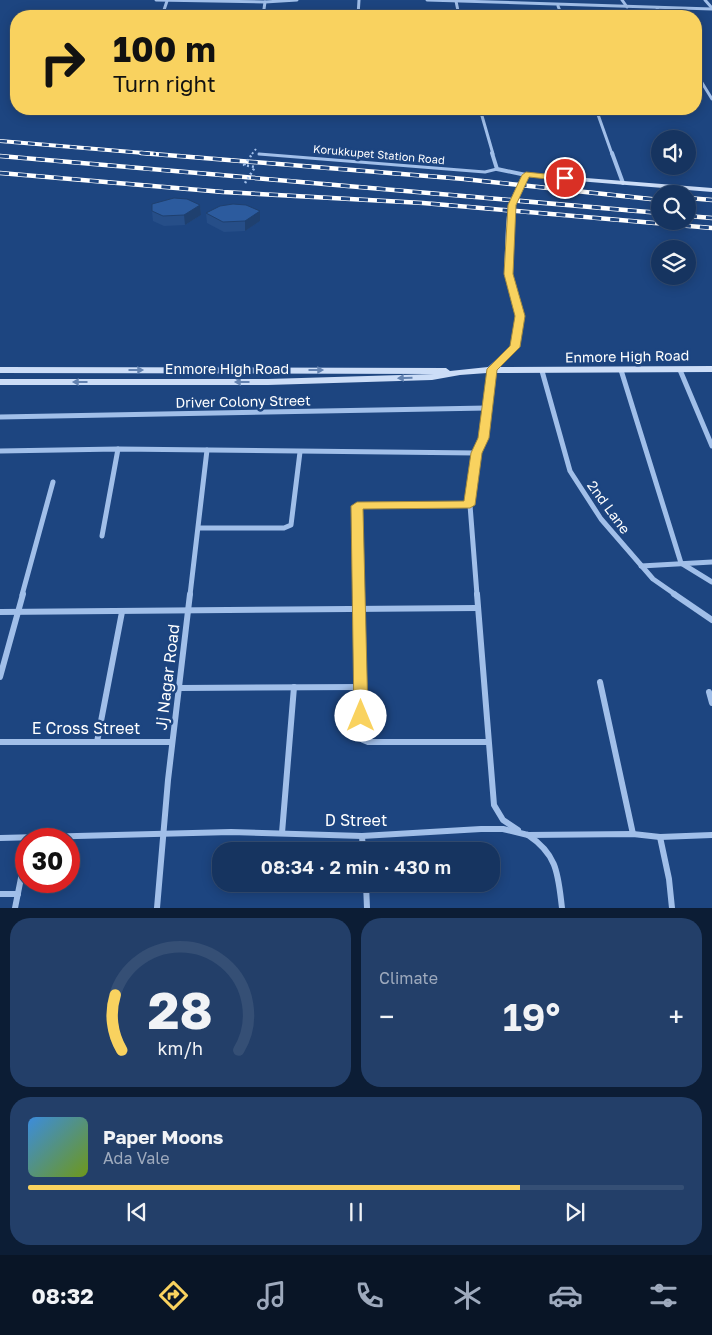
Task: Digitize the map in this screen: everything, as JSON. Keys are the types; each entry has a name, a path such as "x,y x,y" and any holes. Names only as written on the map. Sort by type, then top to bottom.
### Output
{"main road":[{"path":"492,369 515,347 520,316 508,274 510,226 512,205 526,175 712,190"},
{"name":"Enmore High Road","path":"0,370 435,369 453,372"},
{"name":"Enmore High Road","path":"0,382 268,382 432,377 453,372 492,369 542,371 712,369"}],"street":[{"path":"156,0 265,2 295,0"},
{"path":"427,0 558,6 712,9"},
{"path":"544,0 546,5"},
{"path":"622,0 627,7"},
{"path":"705,0 712,9"},
{"path":"264,10 265,2"},
{"path":"558,6 560,10"},
{"path":"702,83 712,99"},
{"path":"482,115 497,169 526,175"},
{"path":"598,115 623,183"},
{"path":"492,369 483,438 476,453 470,505 487,742 494,805 498,816 508,825 528,835 549,850 553,860 562,908"},
{"path":"621,370 681,563 712,582"},
{"path":"680,370 712,446"},
{"name":"2nd Lane","path":"542,371 570,471 601,519 653,579 712,620"},
{"name":"Driver Colony Street","path":"0,417 487,408"},
{"path":"0,451 118,449 476,453"},
{"path":"102,536 118,449"},
{"name":"Jj Nagar Road","path":"157,908 172,742 208,450"},
{"path":"199,528 284,528 291,525 293,522 300,452"},
{"path":"0,678 53,482"},
{"path":"470,505 357,506 361,688 360,735 363,740 368,742 487,742"},
{"path":"641,566 712,562"},
{"path":"0,612 188,612 477,608"},
{"path":"96,742 122,612"},
{"path":"600,682 607,726 612,738 618,774 625,789 633,834"},
{"path":"282,833 294,687"},
{"path":"180,688 361,688"},
{"path":"709,692 712,703"},
{"name":"E Cross Street","path":"0,742 172,742"},
{"name":"D Street","path":"80,837 282,833 362,836 481,829 503,829 528,835 633,834 660,837 712,835"},
{"path":"362,836 363,842"},
{"path":"660,837 669,879 672,908"},
{"name":"D Street","path":"0,838 15,838"},
{"path":"366,892 367,908"},
{"path":"0,894 18,894 15,908"}],"lane":[{"name":"Korukkupet Station Road","path":"259,154 486,172 497,169"}],"path":[{"path":"245,183 255,166 244,165 256,149"}],"building":[{"path":"174,198 187,199 200,205 184,215 163,216 152,211 152,204"},
{"path":"246,205 260,211 245,221 223,222 206,213 220,206"}],"railway":[{"path":"0,141 156,154"},
{"path":"141,153 464,179 651,199"},
{"path":"0,156 651,212"},
{"path":"0,173 223,192 423,203 712,228"},
{"path":"696,199 712,200"},
{"path":"696,217 712,218"}],"route":[{"path":"361,716 357,506 361,504 470,505 476,453 483,438 492,369 515,347 520,316 508,274 512,205 526,175 565,178"}]}
